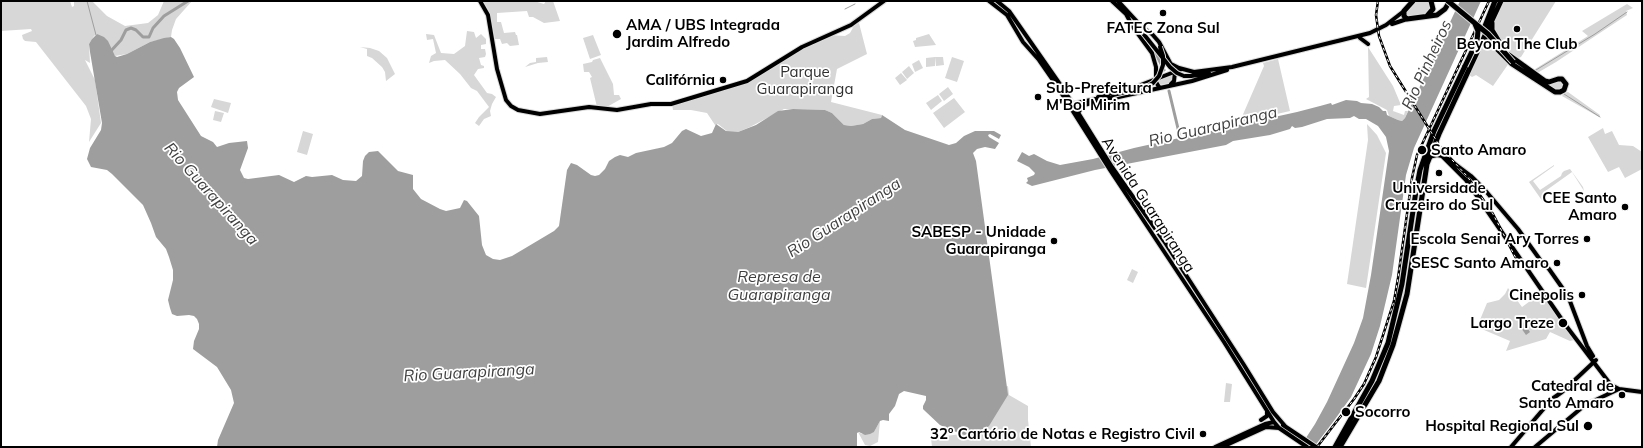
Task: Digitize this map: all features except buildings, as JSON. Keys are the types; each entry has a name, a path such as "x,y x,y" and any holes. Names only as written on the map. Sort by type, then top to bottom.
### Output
{"highway":[{"path":"1413,1 1404,12 1404,16 1407,19 1426,17 1440,13 1447,7 1449,1 1488,34 1513,62 1530,76"},
{"path":"1426,17 1432,9 1431,1"},
{"path":"1495,36 1490,33 1487,36 1488,40 1512,64 1555,92 1564,90 1566,85 1564,81 1560,79 1549,82 1544,80 1508,54 1495,36 1492,25 1499,2"},
{"path":"1468,73 1499,2"},
{"path":"1340,447 1379,381 1393,345 1406,301 1424,178 1430,157 1499,2"},
{"path":"1335,447 1372,381 1388,343 1402,284 1418,180 1427,149 1477,41 1478,31 1473,22"},
{"path":"1477,52 1487,44 1496,47"},
{"path":"1413,210 1417,210 1419,215"}],"main road":[{"path":"480,1 488,14 496,69 506,100 511,106 518,110 540,114 589,107 617,110 651,104 671,104 747,81 802,47 851,25 884,1"},
{"name":"Avenida Guarapiranga","path":"989,1 998,6 1010,18 1023,42 1041,63 1067,103 1076,112"},
{"name":"Avenida Guarapiranga","path":"996,1 1009,11 1069,98 1100,153 1138,204 1173,255 1273,412 1285,426"},
{"path":"1112,1 1134,22 1174,71 1180,75 1188,76 1230,68 1369,35 1398,21 1407,19"},
{"path":"1069,98 1073,100 1082,100 1146,87 1153,83 1159,76 1163,65 1163,56 1160,47 1118,1"},
{"path":"1369,35 1404,12"},
{"path":"1126,14 1133,27 1152,52 1156,70 1153,80"},
{"path":"1143,28 1159,42 1171,64 1175,79 1174,82 1169,85"},
{"path":"1357,38 1368,44"},
{"path":"1171,64 1194,72 1230,68"},
{"path":"1067,103 1073,104 1086,102 1197,80 1230,68"},
{"path":"1076,112 1084,105 1182,69"},
{"path":"1153,80 1159,87"},
{"path":"1076,112 1086,102"},
{"path":"1434,146 1462,171 1587,353 1591,360 1590,365"},
{"path":"1430,157 1437,155 1442,156 1477,182 1505,213 1567,294 1587,346 1612,386 1619,389 1642,392"},
{"name":"Avenida Guarapiranga","path":"1116,176 1131,202 1221,337 1266,411 1279,428 1296,436"},
{"path":"1131,202 1134,200 1138,204"},
{"path":"1166,255 1173,255"},
{"path":"1587,353 1595,361"},
{"path":"1512,447 1550,401 1570,385 1595,361"},
{"path":"1608,394 1612,386"},
{"path":"1535,447 1585,405 1619,389"},
{"path":"1261,420 1266,416 1266,411"},
{"path":"1215,447 1265,424 1274,422 1285,426 1307,447"},
{"path":"1222,447 1266,427 1271,426 1279,428"},
{"path":"1296,436 1316,447"}],"green space":[{"path":"1,1 70,1 72,7 74,6 74,1 92,1 107,16 125,26 148,23 158,15 164,1 192,1 176,19 171,37 150,42 127,54 115,56 97,34 94,36 89,44 90,63 85,60 95,80 101,123 89,142 91,119 86,106 36,42 25,41 23,39 22,35 32,31 31,29 1,31"},
{"path":"483,1 534,1 544,4 546,1 553,1 560,21 544,23 533,17 529,17 527,11 497,13 497,22 501,22 504,33 515,32 519,45 510,46 507,43 502,44 500,39 495,39 489,11"},
{"path":"1416,1 1429,1 1431,8 1426,15 1407,17 1404,13"},
{"name":"Beyond The Club","path":"1504,1 1556,1 1521,57 1516,59 1497,35 1493,23"},
{"path":"1627,4 1633,8 1626,11 1627,15 1556,62 1539,72 1532,71 1588,36 1582,31"},
{"name":"Parque Guarapiranga","path":"859,23 867,54 837,69 831,102 882,115 881,118 872,119 863,124 851,126 844,125 832,113 825,110 784,109 738,132 728,132 718,124 715,125 707,113 691,110 673,110 672,104 736,85 829,35 845,36 850,33 855,24"},
{"path":"467,31 474,32 476,38 481,34 486,39 486,44 481,45 481,49 485,49 485,57 479,58 481,65 484,66 484,68 478,69 474,75 487,93 496,97 490,111 491,116 484,119 479,126 475,123 489,107 477,91 471,88 460,74 445,60 429,63 431,56 436,53 433,39 427,40 426,34 434,35 441,53 454,54 465,46"},
{"path":"929,34 936,45 915,47 913,41 916,40 916,38"},
{"path":"593,35 601,55 590,59 583,38"},
{"path":"1487,45 1491,45 1509,63 1493,86 1476,75 1472,77 1469,75 1481,50"},
{"path":"360,47 379,51 387,58 395,74 386,81 385,72 382,67 372,58 367,56 367,49"},
{"path":"1368,47 1393,86 1401,105 1394,106 1393,111 1404,115 1405,111 1408,111 1402,121 1389,116 1387,110 1366,99 1369,97"},
{"path":"1502,49 1545,82 1558,80 1563,82 1564,87 1560,91 1551,88 1514,62"},
{"path":"547,57 548,62 525,67 530,63 536,62 536,58"},
{"path":"935,57 935,66 926,67 926,58"},
{"path":"935,57 943,57 944,65 936,66"},
{"path":"952,57 964,61 957,82 945,78"},
{"path":"600,58 613,84 614,95 619,95 621,99 605,108 597,107 590,78 592,77 589,72 584,72 583,64"},
{"path":"1278,59 1290,111 1242,122 1241,119 1264,66 1263,63"},
{"path":"919,60 923,68 915,72 912,64"},
{"path":"909,66 914,73 907,79 902,72"},
{"path":"901,73 907,80 900,85 895,78"},
{"path":"1171,74 1174,77 1170,83 1159,85 1157,80"},
{"path":"1464,76 1422,178 1418,209 1415,208 1420,177 1436,130"},
{"path":"948,87 953,94 944,101 939,94"},
{"path":"1568,92 1600,115 1599,117 1562,96 1564,93"},
{"path":"938,95 942,101 931,110 926,103"},
{"path":"954,98 965,112 944,128 933,113"},
{"path":"214,99 231,103 228,113 211,107"},
{"path":"215,111 224,113 221,122 213,120"},
{"path":"1367,124 1377,135 1386,153 1366,288 1347,284 1368,140"},
{"path":"1603,128 1605,134 1612,131 1619,145 1633,146 1642,152 1642,169 1625,178 1619,167 1608,172 1588,137"},
{"path":"303,131 313,134 307,155 297,152"},
{"path":"1554,165 1533,181 1540,190 1561,176 1564,171 1570,169 1583,187 1584,191 1572,172 1544,192 1546,195 1543,197 1545,200 1543,202 1529,182"},
{"path":"1415,211 1417,211 1403,303 1401,304 1407,276"},
{"path":"1132,269 1138,272 1133,283 1127,280"},
{"path":"1508,288 1522,307 1541,293 1574,340 1570,341 1550,332 1546,339 1506,351 1510,341 1477,327 1487,303 1499,300"},
{"path":"1400,306 1402,307 1396,329 1376,382 1367,398 1366,396 1382,366"},
{"path":"1226,383 1232,384 1230,402 1224,402"},
{"path":"1008,386 1009,395 1028,406 1031,447 932,447 931,438 961,434 940,425 923,409 929,412"},
{"path":"880,421 878,442 870,446 865,445 858,432 862,434 874,432"}],"water":[{"path":"1460,1 1481,1 1414,148 1406,175 1392,275 1380,326 1371,354 1351,397 1314,447 1300,447 1327,402 1354,343 1363,318 1371,275 1389,151 1386,137 1378,126 1366,119 1359,119 1354,116 1350,118 1327,119 1302,127 1295,128 1292,126 1290,129 1270,135 1233,141 1226,145 1095,170 1032,186 1026,183 1028,181 1027,178 1035,173 1029,167 1017,161 1022,152 1029,156 1034,154 1047,161 1060,165 1093,159 1134,148 1297,112 1331,103 1332,105 1346,100 1372,104 1379,107 1383,111 1386,111 1387,115 1402,121 1405,118"},
{"name":"Represa de Guarapiranga","path":"97,34 104,37 108,41 115,56 117,57 127,54 150,42 171,37 174,39 194,77 179,88 177,92 178,100 201,136 213,142 217,147 229,143 247,141 248,148 240,170 244,178 248,179 279,175 294,182 306,176 312,177 332,175 343,180 356,181 362,176 363,161 365,156 369,152 378,151 398,171 413,175 413,189 421,199 446,211 460,208 464,200 467,201 479,216 482,245 486,255 493,259 500,260 512,256 554,231 559,226 567,170 571,163 577,165 591,175 599,175 605,169 609,161 615,157 620,155 628,157 636,153 664,147 672,143 682,131 686,129 701,136 712,133 716,124 726,131 738,132 756,125 778,111 793,109 825,110 832,113 844,125 851,126 863,124 872,119 881,118 882,115 905,130 949,145 956,143 964,136 975,131 994,131 1001,135 999,139 990,134 988,135 999,143 995,149 985,147 977,149 973,153 976,161 1008,395 989,426 977,435 970,436 961,434 940,425 923,409 926,396 904,391 899,394 895,406 889,414 889,421 880,421 874,432 870,434 865,435 859,432 857,433 857,447 217,447 218,440 234,403 231,390 217,367 193,349 194,341 199,329 197,319 194,316 189,315 177,316 172,314 168,300 173,280 173,270 166,249 156,237 143,205 112,174 107,170 91,167 87,159 90,148 101,130 102,123 89,44"},
{"path":"1523,322 1530,332 1526,335 1519,325"}],"waterway":[{"path":"87,1 96,35"},
{"name":"Rio Guarapiranga","path":"110,52 121,40 126,30 131,28 136,30 143,37 149,37 153,28 164,16 188,1"},
{"path":"845,9 855,4"},
{"path":"1536,70 1595,34 1627,12"},
{"path":"1156,54 1164,70"},
{"path":"1169,91 1181,141"},
{"path":"1564,94 1600,117"}],"railway":[{"path":"1378,1 1376,15 1379,36 1390,66 1441,148 1467,176 1493,214 1520,266"},
{"path":"1317,447 1364,384 1376,357 1394,301 1412,178 1417,155 1489,1"}],"place":[{"name":"FATEC Zona Sul","path":"1163,13"},
{"name":"Beyond The Club","path":"1517,29"},
{"name":"AMA / UBS Integrada Jardim Alfredo","path":"617,34"},
{"name":"Califórnia","path":"723,80"},
{"name":"Sub-Prefeitura M'Boi Mirim","path":"1038,97"},
{"name":"Santo Amaro","path":"1422,150"},
{"name":"Universidade Cruzeiro do Sul","path":"1439,173"},
{"name":"CEE Santo Amaro","path":"1625,207"},
{"name":"Escola Senai Ary Torres","path":"1587,239"},
{"name":"SABESP - Unidade Guarapiranga","path":"1054,241"},
{"name":"SESC Santo Amaro","path":"1557,263"},
{"name":"Cinepolis","path":"1582,295"},
{"name":"Largo Treze","path":"1563,323"},
{"name":"Catedral de Santo Amaro","path":"1622,395"},
{"name":"Socorro","path":"1346,412"},
{"name":"Hospital Regional Sul","path":"1588,426"},
{"name":"32º Cartório de Notas e Registro Civil","path":"1203,434"}],"water label":[{"name":"Rio Pinheiros","path":"1427,65"}]}
